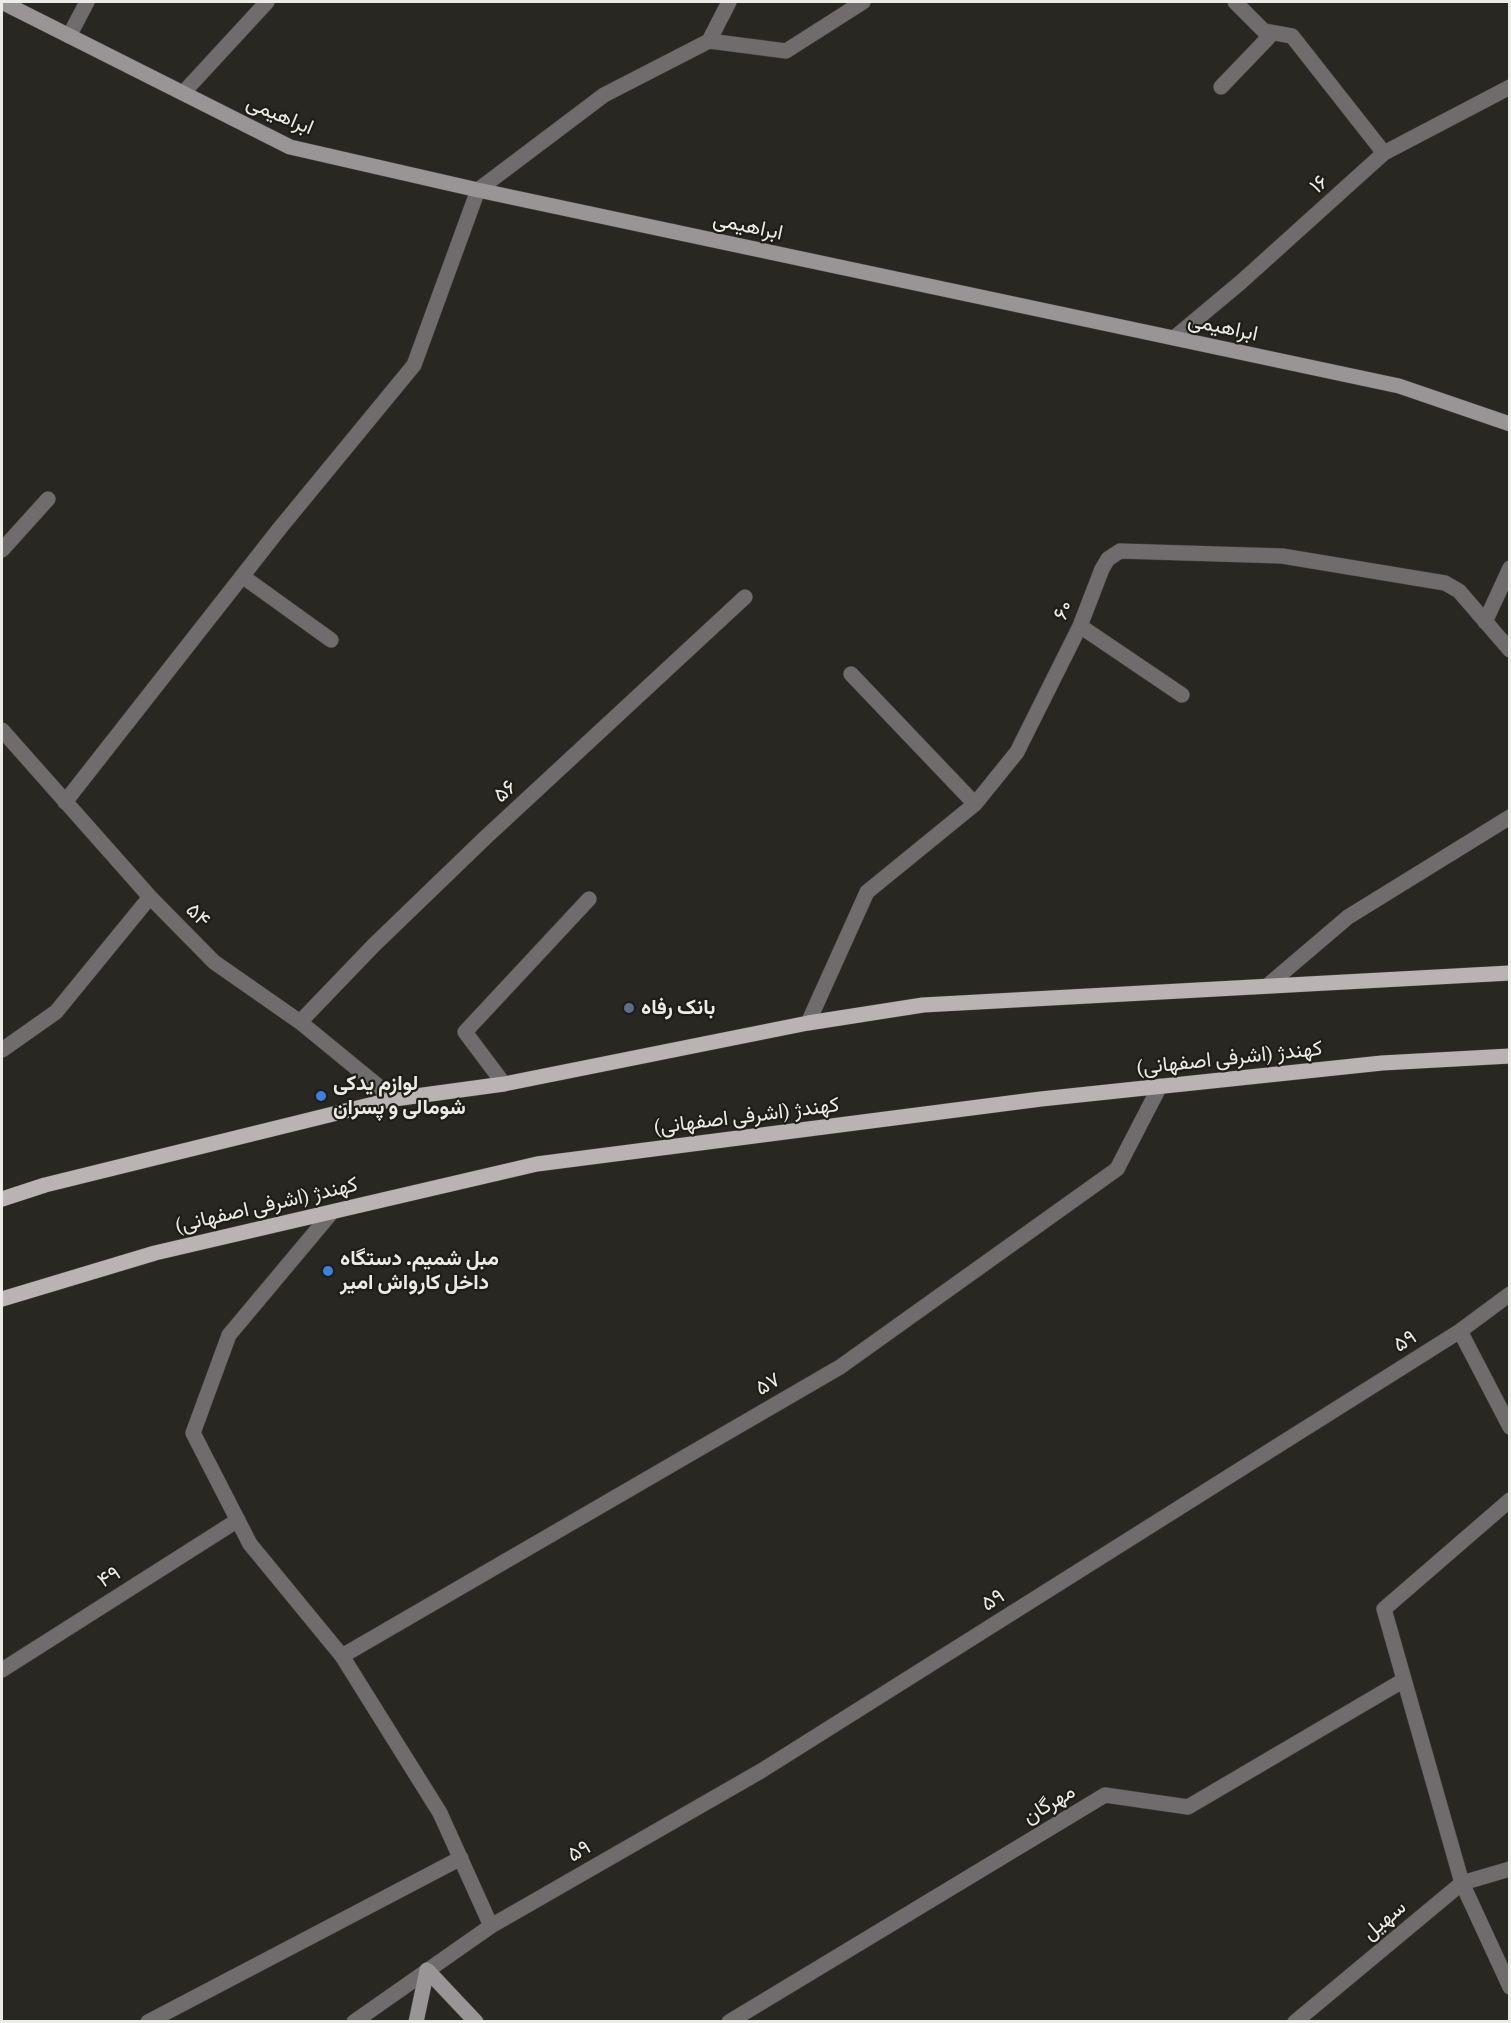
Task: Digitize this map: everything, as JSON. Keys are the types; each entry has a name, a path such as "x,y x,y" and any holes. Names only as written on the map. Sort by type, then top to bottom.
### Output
{"main road":[{"name":"ابراهیمی","path":"2,2 290,147 477,190 1399,386 1509,424"},
{"path":"2,1199 45,1185 394,1099 504,1083 808,1023 923,1005 1509,973"},
{"name":"کهندژ (اشرفی اصفهانی)","path":"2,1299 155,1253 537,1164 1041,1099 1382,1063 1509,1056"},
{"path":"416,2022 427,1971"},
{"path":"427,1971 476,2022"}],"street":[{"path":"69,36 87,2"},
{"path":"183,93 267,2"},
{"path":"709,41 729,2"},
{"path":"65,802 280,528 414,365 477,190 604,95 709,41 786,51 863,2"},
{"path":"1221,87 1268,38 1235,2"},
{"path":"1264,31 1292,36 1384,153"},
{"name":"۱۶","path":"1174,338 1241,282 1384,153 1509,87"},
{"path":"2,550 48,499"},
{"name":"۶۰","path":"808,1023 867,892 975,804 1017,752 1080,626 1102,569 1108,559 1120,551 1282,555 1445,584 1459,591 1509,650"},
{"path":"1485,622 1509,568"},
{"path":"242,576 332,640"},
{"name":"۵۶","path":"300,1022 408,912 745,597"},
{"path":"1080,626 1182,695"},
{"path":"851,674 975,804"},
{"name":"۵۴","path":"2,730 150,897 214,962 300,1022 394,1099"},
{"path":"1267,986 1348,917 1509,817"},
{"path":"2,1049 56,1012 150,897"},
{"path":"504,1083 465,1032 590,899"},
{"name":"۵۷","path":"342,1656 840,1367 1117,1169 1160,1086"},
{"path":"332,1212 230,1335 193,1433 250,1544 342,1656 440,1813 491,1926"},
{"name":"۵۹","path":"354,2022 491,1926 760,1771 1460,1331 1509,1294"},
{"path":"1460,1331 1509,1427"},
{"path":"1509,1500 1384,1609 1462,1883 1509,1987"},
{"name":"۴۹","path":"2,1670 238,1520"},
{"name":"مهرگان","path":"729,2022 1105,1795 1188,1807 1404,1680"},
{"path":"148,2022 461,1858"},
{"name":"سهیل","path":"1295,2022 1462,1883 1509,1869"}],"place":[{"name":"بانک رفاه","path":"629,1008"},
{"name":"لوازم یدکی شومالی و پسران","path":"321,1096"},
{"name":"مبل شمیم. دستگاه داخل کارواش امیر","path":"328,1271"}]}
